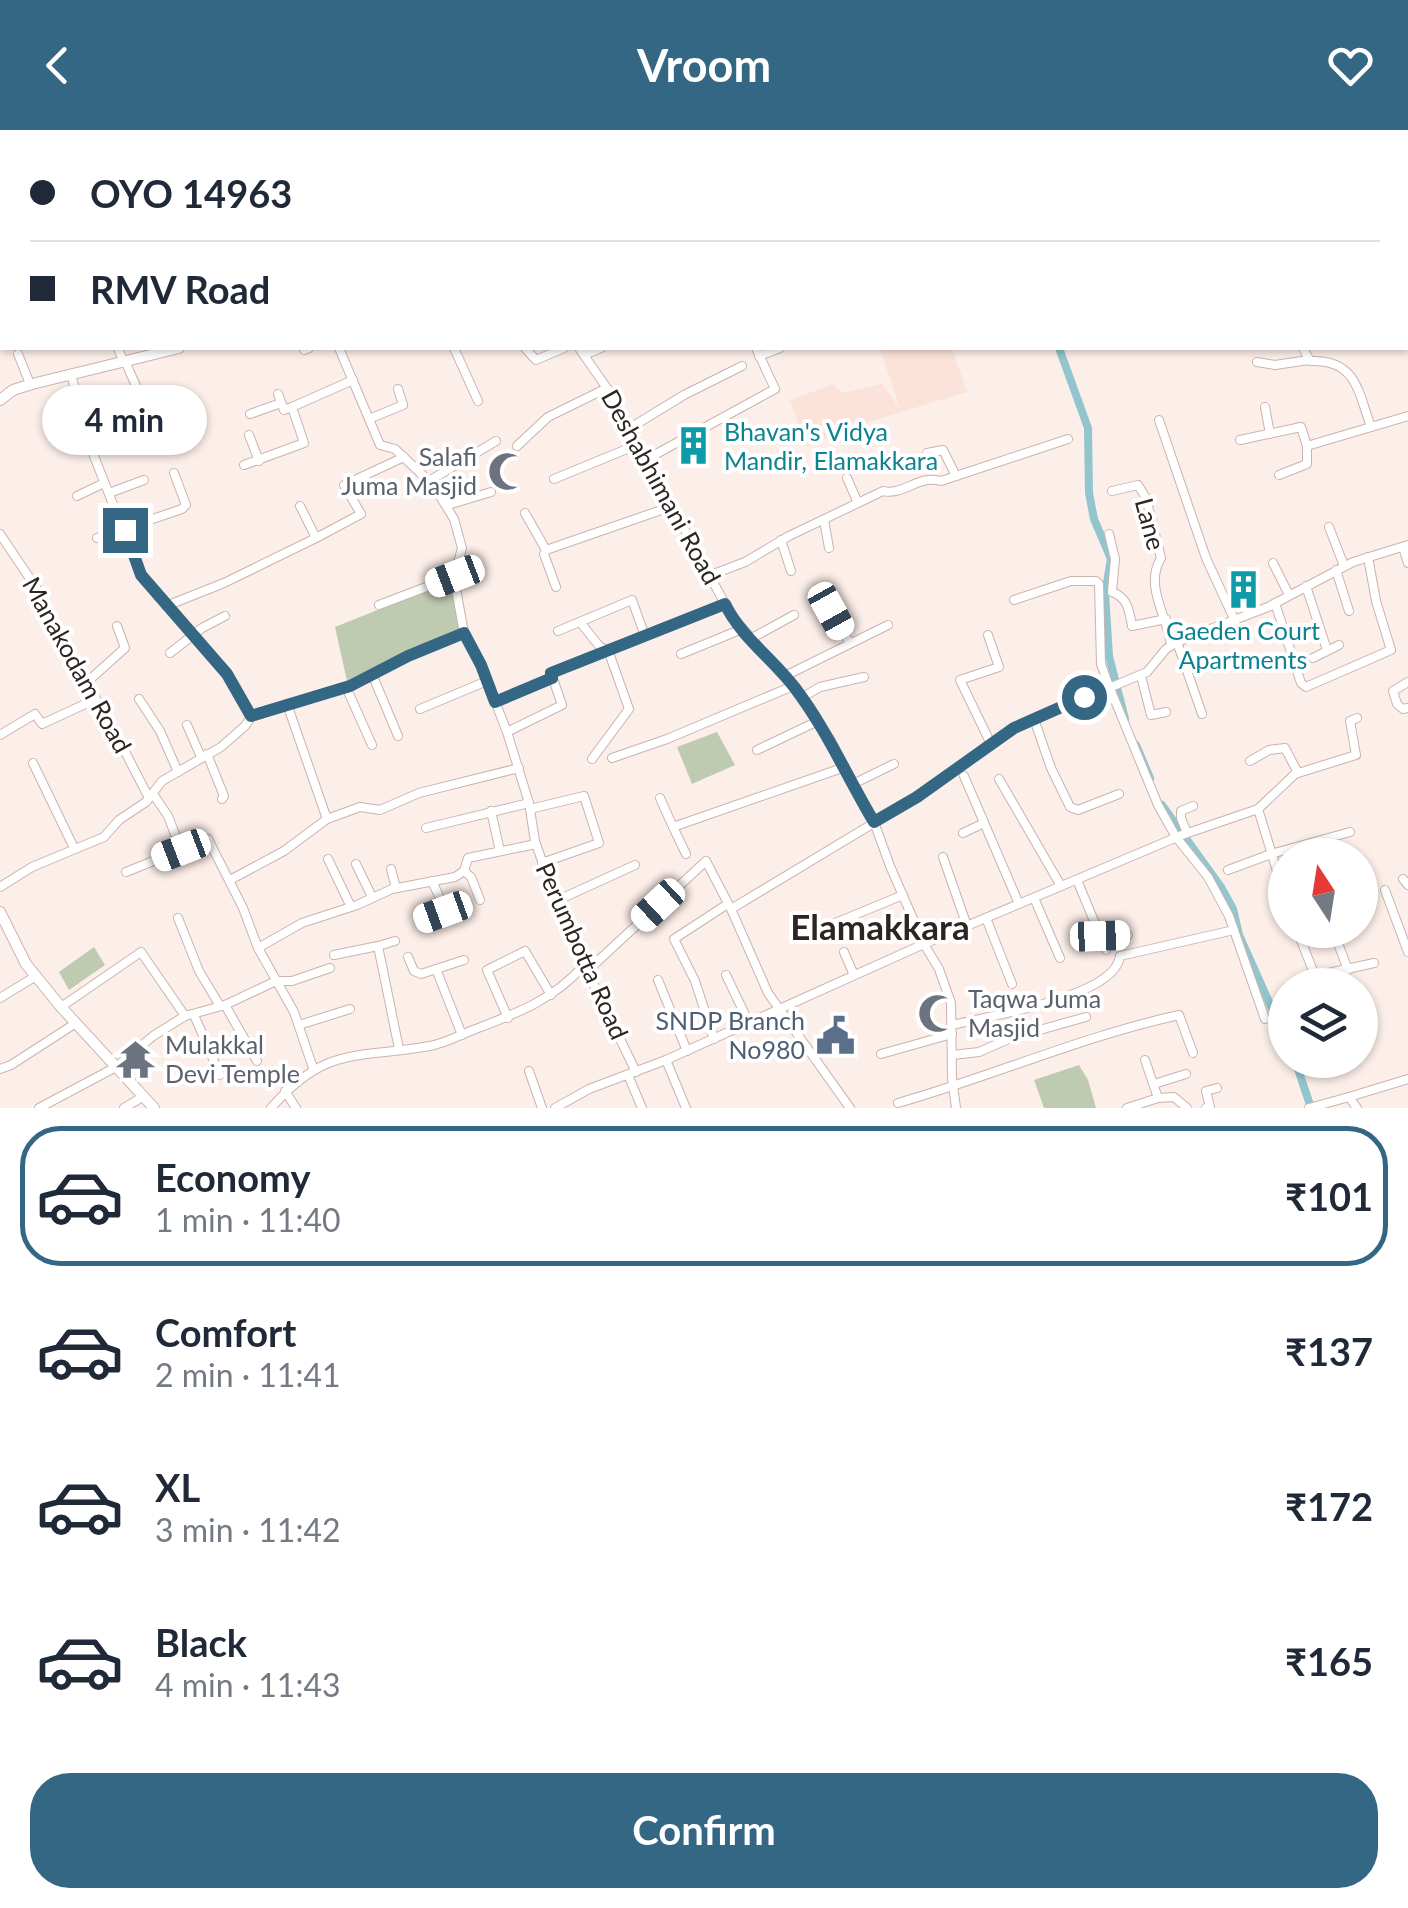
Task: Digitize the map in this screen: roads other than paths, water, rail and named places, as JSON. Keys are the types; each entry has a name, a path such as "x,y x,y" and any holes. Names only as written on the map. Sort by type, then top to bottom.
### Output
{"main road":[{"path":"0,400 30,384 171,350"},
{"path":"0,912 26,964 61,1008 154,1108"}],"street":[{"path":"119,350 142,402"},
{"name":"Perumbotta Road","path":"340,350 380,445 404,456 448,506 462,548 455,576 464,633 507,732 530,806 536,844 556,901 632,1074 642,1108"},
{"path":"455,350 478,401"},
{"path":"527,350 536,360 559,350"},
{"path":"1304,350 1309,360"},
{"name":"Deshabhimani Road","path":"581,351 630,428 725,604 818,721 874,822 952,1003 952,1087 956,1108"},
{"path":"647,459 775,389 758,352"},
{"path":"18,354 30,384"},
{"path":"1257,362 1274,366 1309,360 1334,362 1350,374 1371,427"},
{"path":"630,428 742,366"},
{"path":"71,374 90,446 141,575 227,674 251,716"},
{"path":"250,414 280,398 284,410 353,380"},
{"path":"517,446 548,416 607,388"},
{"path":"368,419 403,404 398,389"},
{"path":"0,392 13,390"},
{"path":"244,465 304,443 292,407"},
{"path":"1265,407 1270,434"},
{"path":"1307,446 1408,416"},
{"path":"1159,420 1206,558 1235,621"},
{"path":"1240,440 1301,427 1307,464 1279,475"},
{"path":"249,435 259,461"},
{"path":"711,575 745,562 781,540 883,491 896,492 928,479 941,482 1068,439"},
{"path":"429,480 496,441"},
{"path":"554,479 639,444"},
{"path":"927,452 943,450 956,476"},
{"path":"166,606 224,583 361,514 344,485 404,456"},
{"path":"97,538 186,505 174,472"},
{"path":"847,478 858,503"},
{"path":"110,494 144,480"},
{"path":"77,496 104,483"},
{"name":"Lane","path":"1112,491 1138,485 1146,498 1161,558 1154,572 1154,590 1202,714"},
{"path":"448,506 491,492"},
{"path":"896,492 905,504"},
{"path":"300,506 316,538"},
{"path":"546,550 674,506"},
{"path":"525,513 546,550 556,587"},
{"path":"824,520 829,548"},
{"path":"1329,527 1349,611"},
{"name":"Manakodam Road","path":"0,534 39,592 69,657 151,796 168,816 181,850"},
{"path":"1109,534 1115,559 1112,592 1128,604 1132,626 1166,619"},
{"path":"781,540 791,571"},
{"path":"714,1038 695,981 674,939 752,898 917,797 990,744 1034,719 1140,676 1174,644 1276,603 1368,556 1406,546 1408,563"},
{"path":"1276,603 1301,683 1306,687 1391,650 1368,556"},
{"path":"1273,563 1288,595"},
{"path":"380,605 455,576"},
{"path":"1014,600 1071,581 1096,580 1103,632 1102,664 1158,805 1185,834"},
{"path":"1306,586 1327,650"},
{"path":"558,631 632,600 645,636"},
{"path":"507,732 562,704 551,673 725,604"},
{"path":"831,611 849,642"},
{"path":"750,639 794,614"},
{"path":"170,653 225,616"},
{"path":"580,622 600,647 608,650 629,709 592,759"},
{"path":"784,676 888,625"},
{"path":"86,683 126,648 117,626"},
{"path":"680,654 742,629"},
{"path":"0,887 32,867 104,837 162,782 236,735 251,716 346,687 464,633"},
{"path":"988,635 1000,667 960,680 990,744"},
{"path":"1313,658 1340,645"},
{"path":"372,674 398,736"},
{"path":"1140,676 1150,715 1166,712"},
{"path":"802,698 820,687 864,677"},
{"path":"495,702 552,678"},
{"path":"420,709 487,681"},
{"path":"1408,682 1393,691 1398,704 1408,708"},
{"path":"612,758 793,686"},
{"path":"346,687 372,745"},
{"path":"0,735 35,714 42,724 96,699"},
{"path":"140,699 178,772"},
{"path":"288,704 327,819"},
{"path":"554,1108 589,1089 687,1051 924,944 1185,834 1258,809 1298,773 1356,756 1350,721 1357,718"},
{"path":"1034,719 1070,807 1078,810 1119,794"},
{"path":"757,750 818,721"},
{"path":"187,725 224,796 222,800"},
{"path":"1250,761 1269,750 1285,748 1298,773"},
{"path":"33,764 74,848"},
{"path":"853,784 894,764"},
{"path":"230,880 284,851 327,819 360,808 380,810 419,793 519,768"},
{"path":"674,827 845,768"},
{"path":"964,776 1020,904"},
{"path":"999,778 1061,886"},
{"path":"426,828 490,811 584,796 599,843 542,862"},
{"path":"660,798 686,854"},
{"path":"1194,806 1181,811 1185,834 1234,930 1265,1019"},
{"path":"1258,809 1268,844"},
{"path":"490,811 500,851"},
{"path":"963,833 984,824"},
{"path":"1334,838 1350,832"},
{"path":"126,872 208,839 299,1025 314,1068"},
{"path":"258,948 302,922 396,888 455,877 464,871 468,858 536,844"},
{"path":"1228,870 1268,855"},
{"path":"943,857 967,926"},
{"path":"328,860 351,907"},
{"path":"271,1108 314,1068 349,1055 431,1046 508,1018 551,994 706,861 762,981 850,1108"},
{"path":"356,864 372,897"},
{"path":"556,901 635,865"},
{"path":"391,869 396,888"},
{"path":"464,871 471,877 480,900"},
{"path":"1076,880 1106,950"},
{"path":"422,920 443,912 432,881"},
{"path":"1385,890 1408,952"},
{"path":"823,928 903,895"},
{"path":"1034,898 1060,958"},
{"path":"178,918 199,971 256,1061"},
{"path":"986,918 1012,984"},
{"path":"881,1054 1089,989 1119,967 1120,956 1234,930"},
{"path":"1100,936 1128,935"},
{"path":"334,955 396,940"},
{"path":"378,946 400,1049"},
{"path":"508,1018 487,970 526,951 551,994"},
{"path":"61,1008 141,952 189,1015 220,1075"},
{"path":"844,952 854,975"},
{"path":"408,957 414,972 421,974 464,960"},
{"path":"1355,968 1374,963"},
{"path":"39,1108 116,1067 153,1036 189,1015 223,1006 276,981 292,982 330,968"},
{"path":"436,969 462,1035"},
{"path":"726,975 749,1023"},
{"path":"0,998 36,976"},
{"path":"658,980 687,1051"},
{"path":"299,1025 350,1008"},
{"path":"898,1102 1127,1026 1179,1015 1193,1053"},
{"path":"952,1056 979,1052 1011,1038 1086,1016"},
{"path":"0,1069 76,1023"},
{"path":"666,1060 686,1108"},
{"path":"1146,1060 1158,1098"},
{"path":"529,1072 542,1108"},
{"path":"1154,1084 1186,1074"},
{"path":"1309,1108 1408,1079"},
{"path":"1206,1108 1210,1106 1206,1091 1217,1088"},
{"path":"284,1092 296,1108"},
{"path":"124,1108 144,1096"},
{"path":"1127,1108 1174,1097 1188,1108"},
{"path":"1348,1097 1356,1108"}],"waterway":[{"path":"1060,350 1088,428 1089,493 1094,519 1111,559 1105,594 1109,656 1125,719"},
{"path":"1136,745 1150,778"},
{"path":"1162,805 1233,909 1239,935 1268,1000"},
{"path":"1301,1078 1311,1108"}],"place":[{"name":"Bhavan's Vidya Mandir, Elamakkara","path":"694,446"},
{"name":"Salafi Juma Masjid","path":"507,471"},
{"name":"Gaeden Court Apartments","path":"1243,590"},
{"name":"Taqwa Juma Masjid","path":"938,1013"},
{"name":"SNDP Branch No980","path":"835,1035"},
{"name":"Mulakkal Devi Temple","path":"135,1059"}],"district":[{"name":"Elamakkara","path":"880,928"}]}
